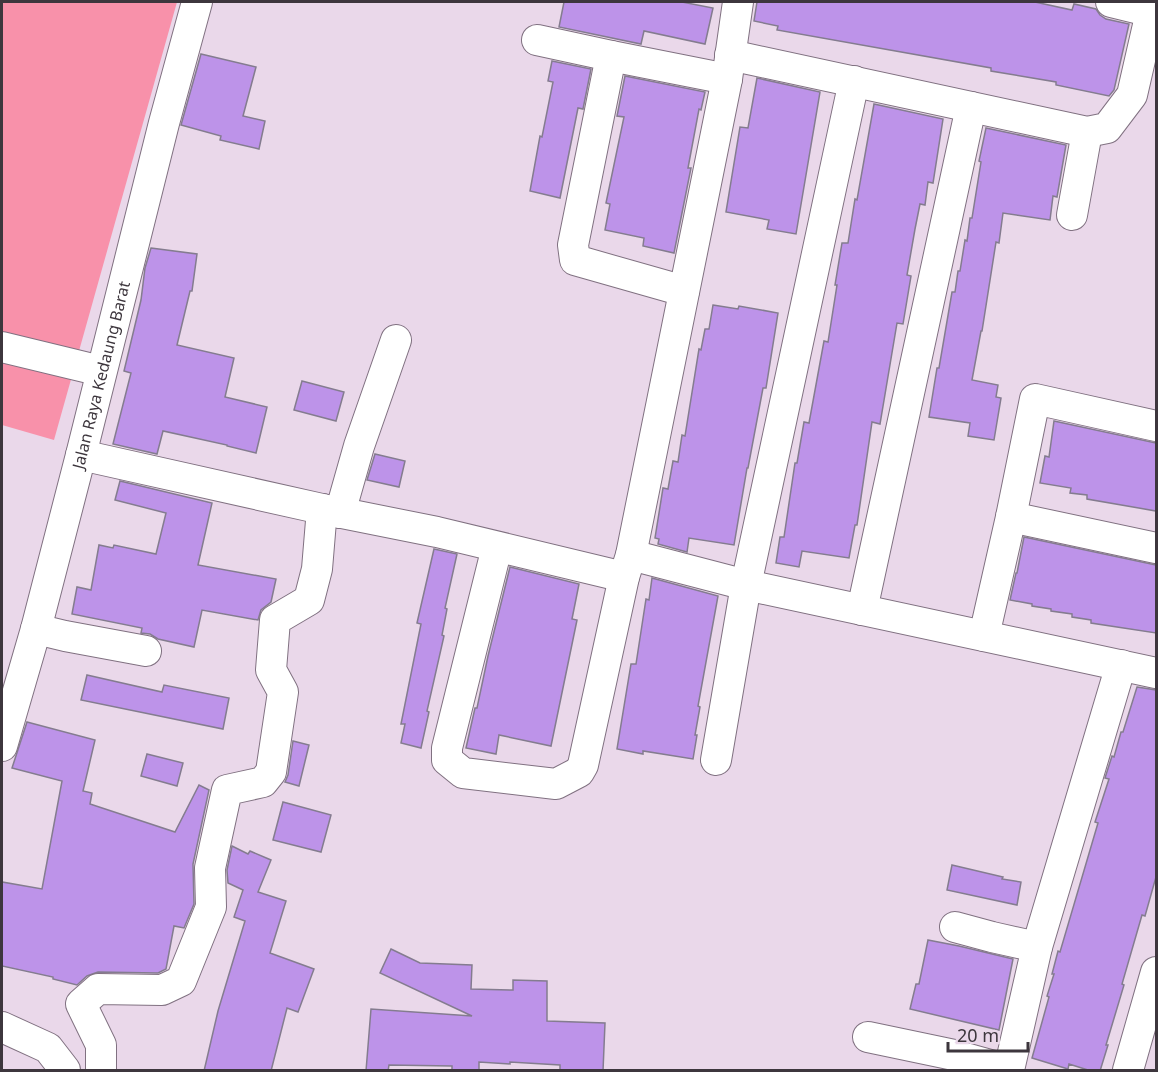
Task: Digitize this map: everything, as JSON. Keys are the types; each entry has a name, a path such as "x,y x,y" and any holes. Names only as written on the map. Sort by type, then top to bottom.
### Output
{"street":[{"name":"Jalan Raya Kedaung Barat","path":"2,746 36,629 164,123 197,2"},
{"path":"497,547 447,748 447,760 463,773 556,784 579,772 583,765 628,566 684,291 729,67 738,2"},
{"path":"537,40 611,56 854,81 1087,132 1107,128 1131,95 1154,13 1111,2"},
{"path":"611,56 573,245 576,260 684,291"},
{"path":"716,760 746,585 854,81"},
{"path":"862,610 971,107"},
{"path":"1072,215 1087,132"},
{"path":"101,1071 101,1045 81,1004 98,989 162,990 181,981 211,907 210,868 227,790 263,782 271,772 283,692 271,670 275,620 309,600 331,511 359,446 396,340"},
{"path":"2,346 101,371"},
{"path":"984,636 1035,399 1156,426"},
{"path":"81,455 497,547 746,585 1156,674"},
{"path":"1011,517 1156,548"},
{"path":"36,629 146,651"},
{"path":"868,1036 954,1055 1008,1071 1037,947 1121,666"},
{"path":"955,927 992,938 1037,947"},
{"path":"1128,1071 1156,972"},
{"path":"2,1027 48,1048 65,1071"}],"shaded area":[{"path":"2,2 177,2 54,440 2,425"}],"building":[{"path":"564,2 682,2 713,8 705,44 644,31 641,44 559,27"},
{"path":"757,2 1035,2 1072,10 1074,4 1096,9 1106,19 1129,24 1114,90 1109,96 1056,85 1056,82 991,71 991,68 777,30 778,26 754,21"},
{"path":"201,54 256,67 243,116 265,121 259,149 220,140 221,136 181,125"},
{"path":"552,61 591,69 583,109 578,108 560,198 530,191 553,82 548,81"},
{"path":"625,76 705,92 701,110 699,109 688,168 691,168 674,253 643,246 644,238 605,230 610,204 606,203 624,117 617,116"},
{"path":"757,78 820,92 796,234 767,229 769,220 726,212 740,127 748,128"},
{"path":"874,104 943,119 933,183 928,182 925,205 920,204 915,229 907,275 911,276 903,324 897,323 880,424 872,422 857,525 855,525 849,558 802,551 799,567 776,563 780,537 784,537 795,463 797,463 804,422 809,423 824,341 828,342 842,243 848,243"},
{"path":"986,128 1066,145 1057,197 1053,196 1050,220 1003,213 972,380 998,385 996,397 1001,398 994,440 968,436 970,423 929,417 952,292 955,292 970,218 972,218 981,162 979,161"},
{"path":"151,248 197,254 192,291 190,291 177,345 234,358 225,397 267,407 256,453 163,431 157,454 113,444 131,373 124,371"},
{"path":"713,305 738,309 739,306 778,313 766,388 763,388 734,545 689,538 687,552 658,544 659,539 655,538 663,488 668,489 673,461 678,462 682,435 685,436 699,349 701,350 705,329 709,329"},
{"path":"302,381 344,392 336,421 294,410"},
{"path":"1054,421 1156,443 1156,511 1087,499 1087,495 1070,493 1071,488 1040,483 1045,456 1049,457"},
{"path":"375,454 405,461 399,487 367,480"},
{"path":"120,481 212,503 198,565 276,579 271,602 261,610 258,620 202,610 194,647 141,633 142,628 72,614 77,587 91,590 99,545 113,548 114,545 156,554 166,513 115,500"},
{"path":"1024,537 1156,565 1156,633 1091,623 1091,620 1072,617 1072,614 1010,600"},
{"path":"434,549 457,554 445,608 447,609 442,635 444,636 421,748 401,743 405,724 401,724 421,624 417,623"},
{"path":"510,567 579,584 572,619 577,620 551,746 499,735 496,754 466,748"},
{"path":"652,578 718,596 698,706 700,707 693,759 617,749 631,664 636,664 646,599 649,600"},
{"path":"87,675 162,692 164,685 229,698 223,729 81,700"},
{"path":"1137,687 1156,690 1156,877 1145,916 1142,915 1122,984 1124,985 1100,1071 1091,1071 1069,1064 1068,1069 1032,1058 1049,997 1047,996 1058,951 1060,952 1098,823 1095,822 1109,779 1105,778"},
{"path":"27,722 95,740 83,791 92,793 90,804 175,832 199,785 209,790 193,864 194,904 184,928 174,926 166,969 158,973 98,972 87,976 77,985 53,979 53,977 2,966 2,882 42,889 62,781 12,768"},
{"path":"293,741 309,745 299,786 285,782"},
{"path":"147,754 183,763 177,786 141,776"},
{"path":"283,802 331,815 321,852 273,840"},
{"path":"232,846 248,854 250,851 271,860 258,892 286,901 270,953 314,969 298,1012 287,1008 271,1071 204,1071 218,1011 245,921 234,917 243,890 228,883 227,870"},
{"path":"952,865 1021,882 1017,905 947,890"},
{"path":"928,940 1013,959 999,1030 910,1009 916,984 919,984"},
{"path":"391,949 420,963 472,965 471,989 513,990 513,980 547,981 547,1021 605,1023 603,1071 560,1071 560,1065 479,1062 479,1071 452,1071 452,1066 389,1065 388,1071 366,1071 371,1009 472,1016 380,973"}]}
